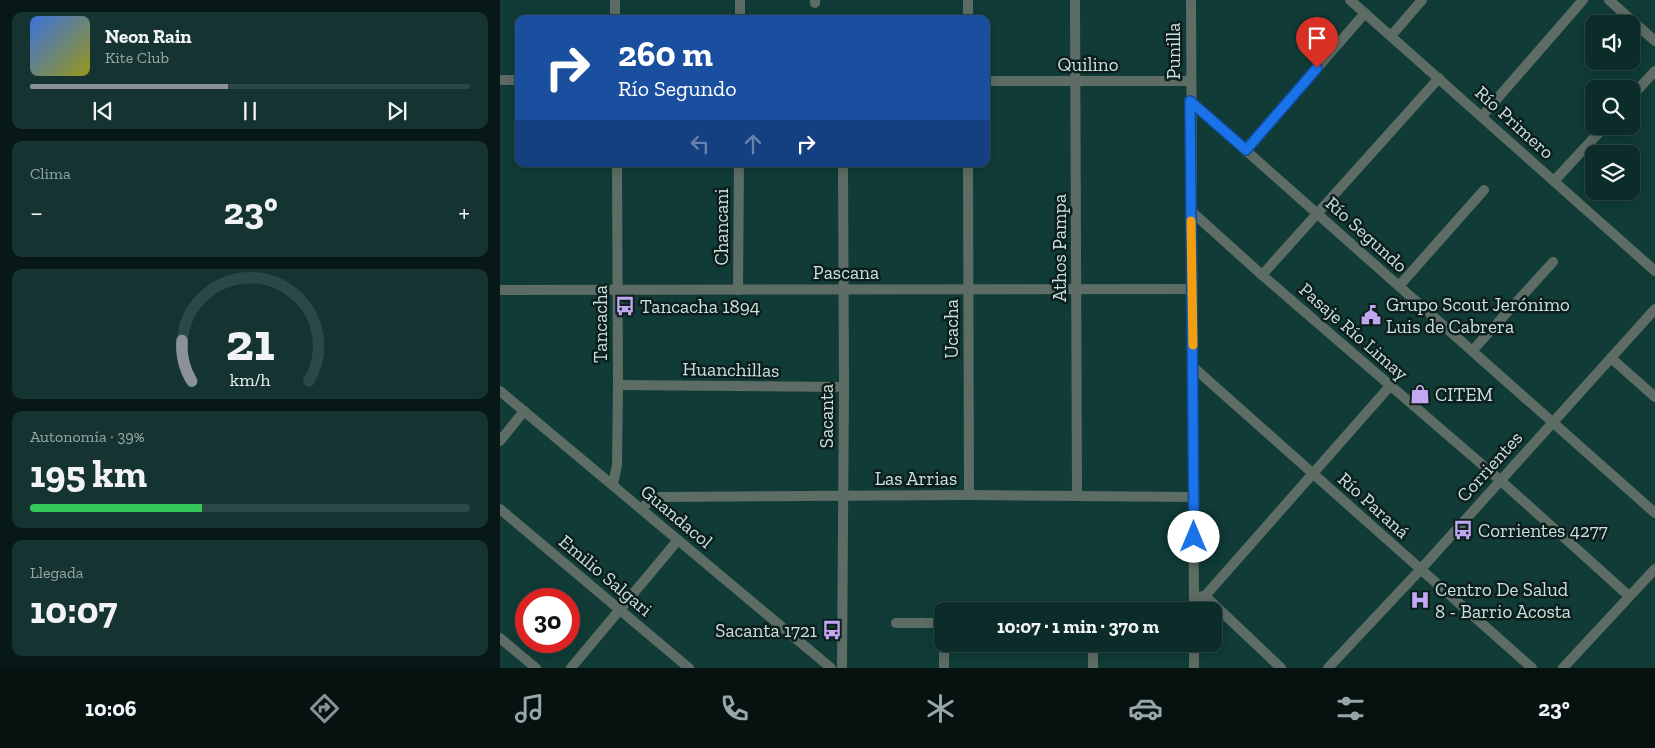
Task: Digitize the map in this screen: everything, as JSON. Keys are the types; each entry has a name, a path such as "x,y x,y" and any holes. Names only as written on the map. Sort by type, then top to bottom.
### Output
{"street":[{"path":"615,0 615,15"},
{"path":"740,0 740,15"},
{"path":"968,0 968,15"},
{"name":"Athos Pampa","path":"1075,0 1077,496"},
{"name":"Punilla","path":"1190,0 1194,497 1200,596 1198,602"},
{"name":"Río Primero","path":"1350,0 1655,271"},
{"path":"1391,36 1422,0"},
{"path":"1482,116 1583,0"},
{"path":"1609,0 1655,41"},
{"path":"1246,150 1365,13"},
{"path":"1640,88 1655,72"},
{"path":"1262,275 1439,78"},
{"path":"500,80 515,80"},
{"name":"Quilino","path":"990,81 1190,82"},
{"name":"Río Segundo","path":"1190,101 1655,512"},
{"path":"1554,181 1597,135"},
{"name":"Tancacha","path":"613,484 617,465 617,167"},
{"name":"Chancani","path":"738,290 739,167"},
{"name":"Sacanta","path":"842,668 844,495 843,167"},
{"name":"Ucacha","path":"968,167 969,495"},
{"path":"1400,286 1484,190"},
{"name":"Pasaje Río Limay","path":"1191,212 1500,480 1629,596"},
{"path":"1472,351 1553,262"},
{"name":"Pascana","path":"500,290 1192,289"},
{"name":"Corrientes","path":"1328,668 1421,569 1655,309"},
{"path":"1611,358 1655,397"},
{"name":"Río Paraná","path":"1193,367 1532,668"},
{"name":"Huanchillas","path":"618,385 844,388"},
{"path":"1281,668 1200,596 1313,474 1390,386"},
{"name":"Guandacol","path":"500,391 831,668"},
{"path":"500,440 524,411"},
{"name":"Las Arrias","path":"642,508 653,498 661,497 969,495 1194,497"},
{"name":"Emilio Salgari","path":"500,509 690,668"},
{"path":"571,668 678,540"},
{"path":"1563,668 1655,568"},
{"path":"896,623 934,623"},
{"path":"500,638 536,668"},
{"path":"944,652 944,668"},
{"path":"1092,652 1093,668"},
{"path":"1194,652 1194,668"}],"slow traffic":[{"path":"1191,221 1193,345"}],"place":[{"name":"Tancacha 1894","path":"625,306"},
{"name":"Grupo Scout Jerónimo Luis de Cabrera","path":"1371,315"},
{"name":"CITEM","path":"1420,394"},
{"name":"Corrientes 4277","path":"1463,530"},
{"name":"Centro De Salud 8 - Barrio Acosta","path":"1420,600"},
{"name":"Sacanta 1721","path":"832,630"}],"route":[{"path":"1194,537 1190,101 1246,150 1317,68"}]}
